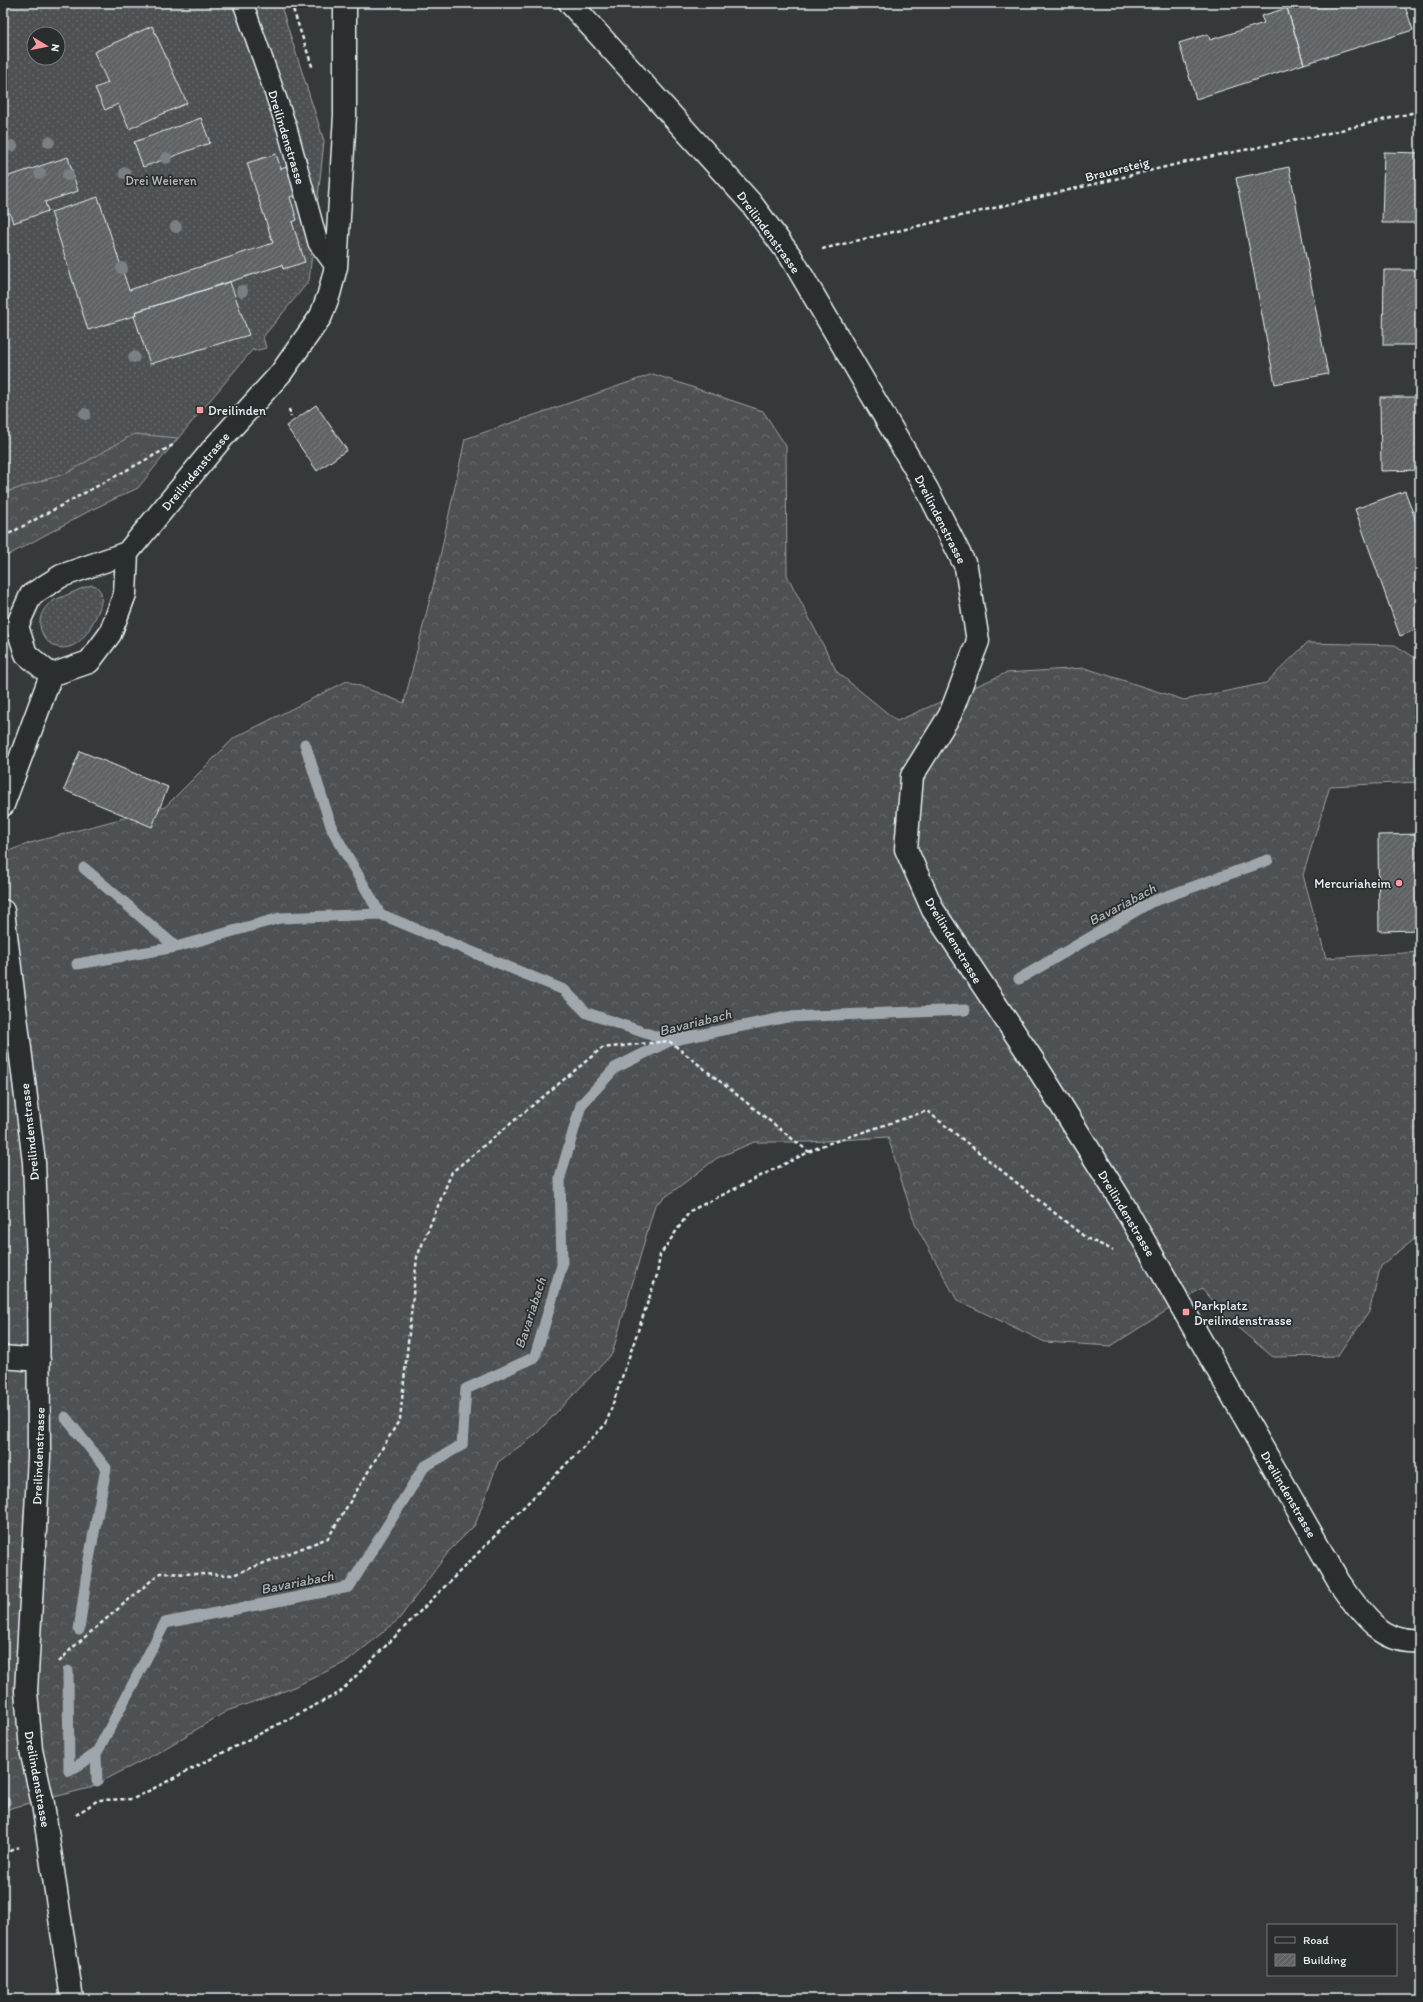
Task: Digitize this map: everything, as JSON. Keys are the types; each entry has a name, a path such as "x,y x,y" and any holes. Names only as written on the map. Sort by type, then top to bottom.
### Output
{"street":[{"name":"Dreilindenstrasse","path":"127,553 216,444 281,373 308,336 320,316 329,294 336,267 345,115 345,3"},
{"name":"Dreilindenstrasse","path":"570,3 751,203 790,257 927,489 966,567 978,641 950,715 912,776 906,849 932,910 1032,1059 1120,1199 1339,1582 1360,1612 1376,1628 1396,1639 1420,1641"},
{"path":"127,553 125,594 110,634 89,662 51,675 26,654 17,626 31,596 61,576 127,553"},
{"path":"3,805 51,675"},
{"name":"Dreilindenstrasse","path":"3,911 34,1162 38,1262 40,1360 39,1457 26,1691 30,1750 47,1833 72,1999"},
{"path":"3,1357 40,1360"}],"lane":[{"name":"Dreilindenstrasse","path":"243,3 287,128 318,243 336,267"}],"path":[{"name":"Brauersteig","path":"819,250 1211,156 1312,137 1420,111"},
{"path":"3,537 193,435 216,444"},
{"path":"72,1648 160,1573 233,1575 328,1538 400,1419 417,1258 452,1172 602,1048 669,1041 809,1152"},
{"path":"47,1833 98,1800 133,1799 339,1692 606,1424 657,1275 660,1255 690,1211 821,1146 927,1111 1086,1238 1161,1271"}],"green space":[{"name":"Drei Weieren","path":"3,3 280,3 324,141 309,281 263,337 266,348 254,351 253,349 165,454 3,525"},
{"path":"653,374 763,411 786,446 787,575 837,672 897,721 1006,673 1085,668 1184,700 1266,683 1307,643 1395,645 1420,661 1420,782 1330,786 1303,875 1326,958 1420,952 1420,1098 1417,1098 1420,1145 1420,1235 1381,1265 1369,1312 1338,1356 1273,1357 1231,1322 1202,1288 1111,1346 1045,1342 957,1300 915,1224 888,1137 808,1142 754,1142 717,1158 655,1205 612,1354 534,1436 498,1462 475,1525 449,1551 399,1619 348,1661 290,1689 227,1711 159,1752 89,1788 11,1808 3,1812 3,853 30,843 165,807 234,738 347,681 404,703 438,566 465,439"},
{"path":"134,434 178,438 138,488 91,510 3,558 3,493 67,473"},
{"path":"92,585 96,586 101,592 101,601 99,610 91,626 80,640 69,647 58,647 49,643 43,634 40,624 42,613 54,600"}],"building":[{"path":"1303,3 1317,3 1318,6 1326,3 1404,3 1413,30 1304,64 1287,8"},
{"path":"1287,8 1304,64 1196,99 1179,43 1208,34 1210,40 1264,23 1261,16"},
{"path":"152,26 187,103 129,129 118,104 105,110 95,88 108,83 94,52"},
{"path":"201,118 210,143 143,167 134,142"},
{"path":"1384,152 1420,153 1420,223 1382,223"},
{"path":"276,154 281,169 287,167 295,195 290,197 297,220 292,222 305,262 283,269 282,265 135,312 136,315 134,316 88,330 51,212 98,197 129,290 273,243 247,163"},
{"path":"68,157 78,191 45,202 48,211 13,223 10,213 3,215 3,178"},
{"path":"1289,167 1328,374 1275,384 1236,178"},
{"path":"1384,270 1420,270 1420,345 1383,345"},
{"path":"230,282 249,335 150,364 134,316 136,315 135,312"},
{"path":"1380,397 1420,397 1420,470 1381,471"},
{"path":"316,405 347,450 317,471 286,426"},
{"path":"1405,491 1420,532 1420,628 1400,636 1355,509"},
{"path":"80,751 168,787 152,827 64,790"},
{"name":"Mercuriaheim","path":"1420,834 1420,930 1379,931 1378,835"}],"waterway":[{"path":"305,744 332,829 380,914"},
{"name":"Bavariabach","path":"1019,979 1151,902 1268,860"},
{"path":"84,868 176,947"},
{"path":"77,964 176,947 280,918 380,914 564,990 587,1013 669,1041"},
{"name":"Bavariabach","path":"69,1771 96,1754 165,1623 349,1587 424,1467 462,1445 466,1389 535,1357 562,1265 560,1177 581,1105 615,1068 669,1041 787,1017 965,1010"},
{"path":"65,1417 106,1468 88,1565 79,1630"},
{"path":"68,1671 69,1771"},
{"path":"96,1754 97,1781"}],"place":[{"name":"Dreilinden","path":"200,410"},
{"name":"Mercuriaheim","path":"1399,883"},
{"name":"Parkplatz Dreilindenstrasse","path":"1186,1312"}]}
